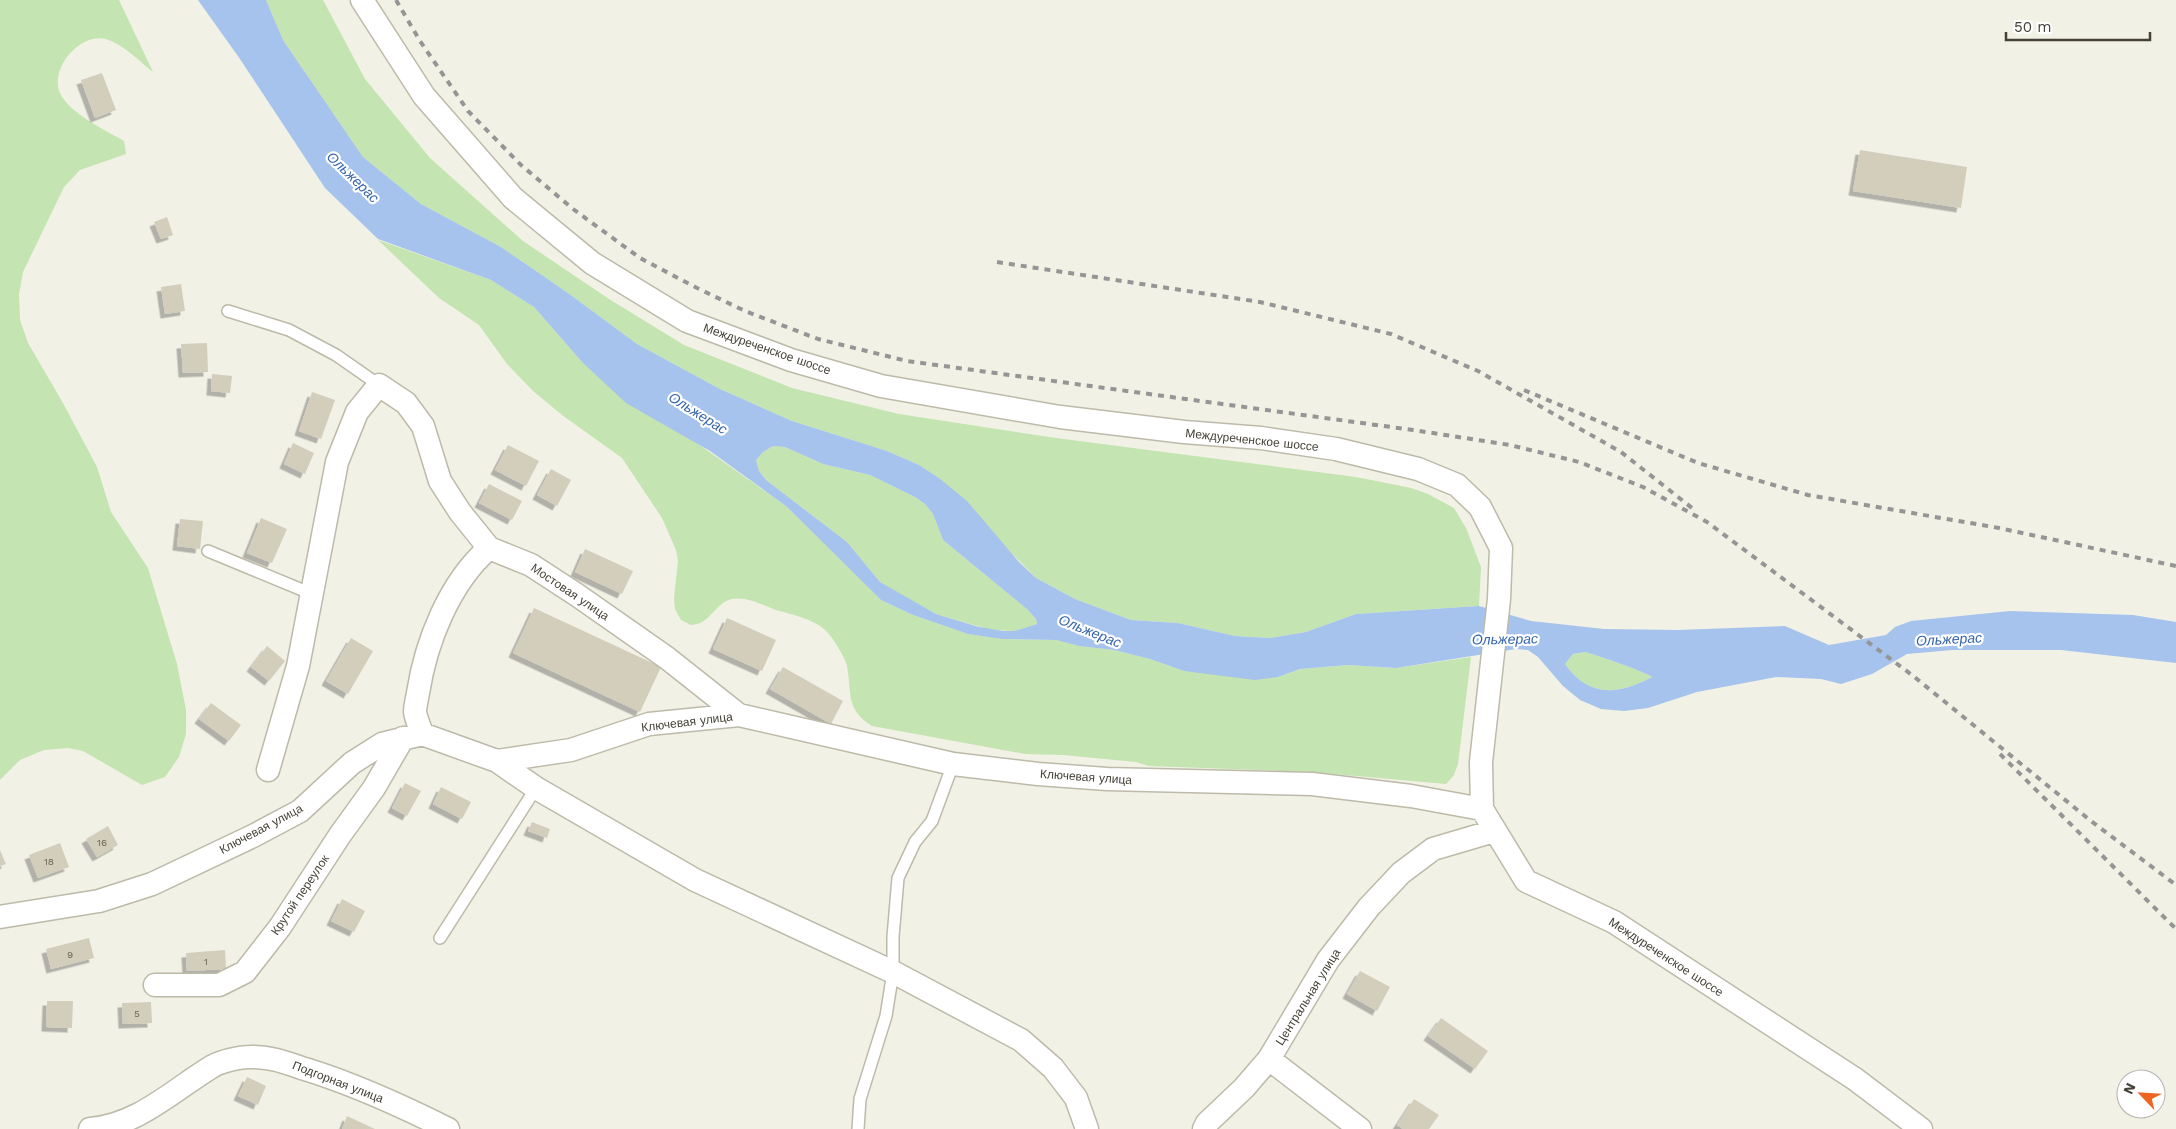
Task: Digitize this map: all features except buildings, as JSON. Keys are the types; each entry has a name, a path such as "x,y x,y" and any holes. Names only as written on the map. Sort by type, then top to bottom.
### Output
{"street":[{"name":"Междуреченское шоссе","path":"362,0 424,96 513,198 592,263 687,321 791,360 881,386 1060,418 1184,432 1260,438 1336,449 1418,468 1457,485 1480,507 1501,548 1499,599 1481,762 1482,809 1526,881 1614,922 1855,1080 1921,1129"},
{"path":"268,770 298,666 337,462 357,412 379,385 406,403 424,426 440,481 460,512 489,548 474,561 439,620 419,685 413,736"},
{"name":"Мостовая улица","path":"489,548 531,565 577,595 667,658 739,715"},
{"name":"Ключевая улица","path":"0,917 99,901 152,884 253,836 300,811 352,763 382,744 413,736 497,761 571,750 649,724 739,715 954,764 1038,774 1107,779 1312,784 1411,796 1482,809"},
{"name":"Крутой переулок","path":"155,985 219,985 245,972 280,927 340,835 413,736"},
{"path":"497,761 536,788 695,880 893,972 1021,1040 1053,1068 1076,1098 1087,1129"},
{"name":"Центральная улица","path":"1204,1129 1207,1123 1244,1088 1269,1059 1328,960 1369,907 1401,873 1432,849 1494,831"},
{"name":"Подгорная улица","path":"90,1129 104,1128 137,1117 216,1065 249,1057 277,1060 327,1076 418,1114 448,1129"},
{"path":"1269,1059 1360,1129"}],"lane":[{"path":"228,312 289,330 336,355 379,385"},
{"path":"208,551 312,594"},
{"path":"858,1129 860,1099 886,1016 893,972 898,878 915,842 932,821 954,764"},
{"path":"440,938 536,788"}],"green space":[{"path":"0,0 119,0 153,72 125,49 106,39 96,38 86,41 69,54 59,73 58,84 60,93 79,114 124,141 126,154 80,170 64,187 23,272 19,294 20,320 28,343 97,467 111,512 148,568 177,664 186,710 186,734 179,757 165,777 142,785 83,751 68,748 44,750 20,760 0,780"},
{"path":"266,0 323,0 365,79 430,158 523,241 609,299 684,345 792,388 899,414 1056,438 1356,477 1411,488 1428,494 1454,508 1466,528 1481,567 1479,606 1356,614 1306,632 1270,638 1235,636 1178,623 1131,620 1075,599 1036,578 939,478 919,465 887,451 792,421 720,389 637,344 501,247 421,204 363,157 283,40"},
{"path":"378,240 491,280 534,307 582,362 786,506 881,600 913,615 968,634 1003,639 1056,640 1080,646 1114,650 1150,659 1184,671 1278,677 1300,669 1348,665 1396,668 1471,657 1458,764 1454,775 1446,784 1311,772 1149,766 1136,762 1063,755 1025,754 872,726 857,713 851,700 847,666 842,653 828,633 817,624 804,618 737,598 723,603 700,623 691,625 681,620 675,609 674,598 678,561 676,550 662,518 622,458 562,415 533,391 507,364 479,325 439,298"},
{"path":"773,446 785,447 823,464 870,475 915,497 925,504 933,514 943,540 1028,610 1036,619 1037,624 1014,631 991,630 936,614 880,582 847,542 766,480 759,471 756,460 763,452"},
{"path":"1585,652 1652,677 1616,690 1594,688 1574,675 1565,664 1573,654"}],"water":[{"name":"Ольжерас","path":"198,0 266,0 283,40 363,157 421,204 501,247 637,344 720,389 792,421 887,451 919,465 939,478 967,501 1019,562 1036,578 1075,599 1131,620 1178,623 1235,636 1270,638 1306,632 1356,614 1479,606 1531,621 1604,629 1678,630 1785,626 1829,645 1886,635 1895,627 1911,621 2010,611 2133,615 2176,622 2176,663 2061,650 1952,650 1907,654 1872,674 1841,684 1821,679 1776,677 1697,692 1648,708 1624,711 1601,709 1580,700 1563,686 1538,657 1528,650 1516,649 1396,668 1348,665 1300,669 1278,677 1255,680 1184,671 1150,659 1114,650 1079,646 1056,640 1002,639 968,634 913,615 881,600 786,506 710,451 626,403 582,362 534,307 491,280 378,239 325,188 240,59","holes":["773,446 785,447 823,464 870,475 915,497 925,504 933,514 943,540 1028,610 1036,619 1037,624 1014,631 979,627 936,614 880,582 847,542 766,480 759,471 756,460 763,452","1585,652 1631,668 1652,677 1616,690 1594,688 1574,675 1565,664 1573,654"]}],"railway":[{"path":"396,0 420,41 468,111 521,165 573,209 640,258 697,288 745,311 818,339 907,361 1510,445 1579,462 1643,487 1707,522 1912,675 2091,821 2176,885"},
{"path":"997,262 1260,302 1391,334 1478,371 1621,452 1692,508"},
{"path":"1524,390 1698,463 1808,495 1999,528 2176,566"},
{"path":"2000,754 2176,929"}]}
